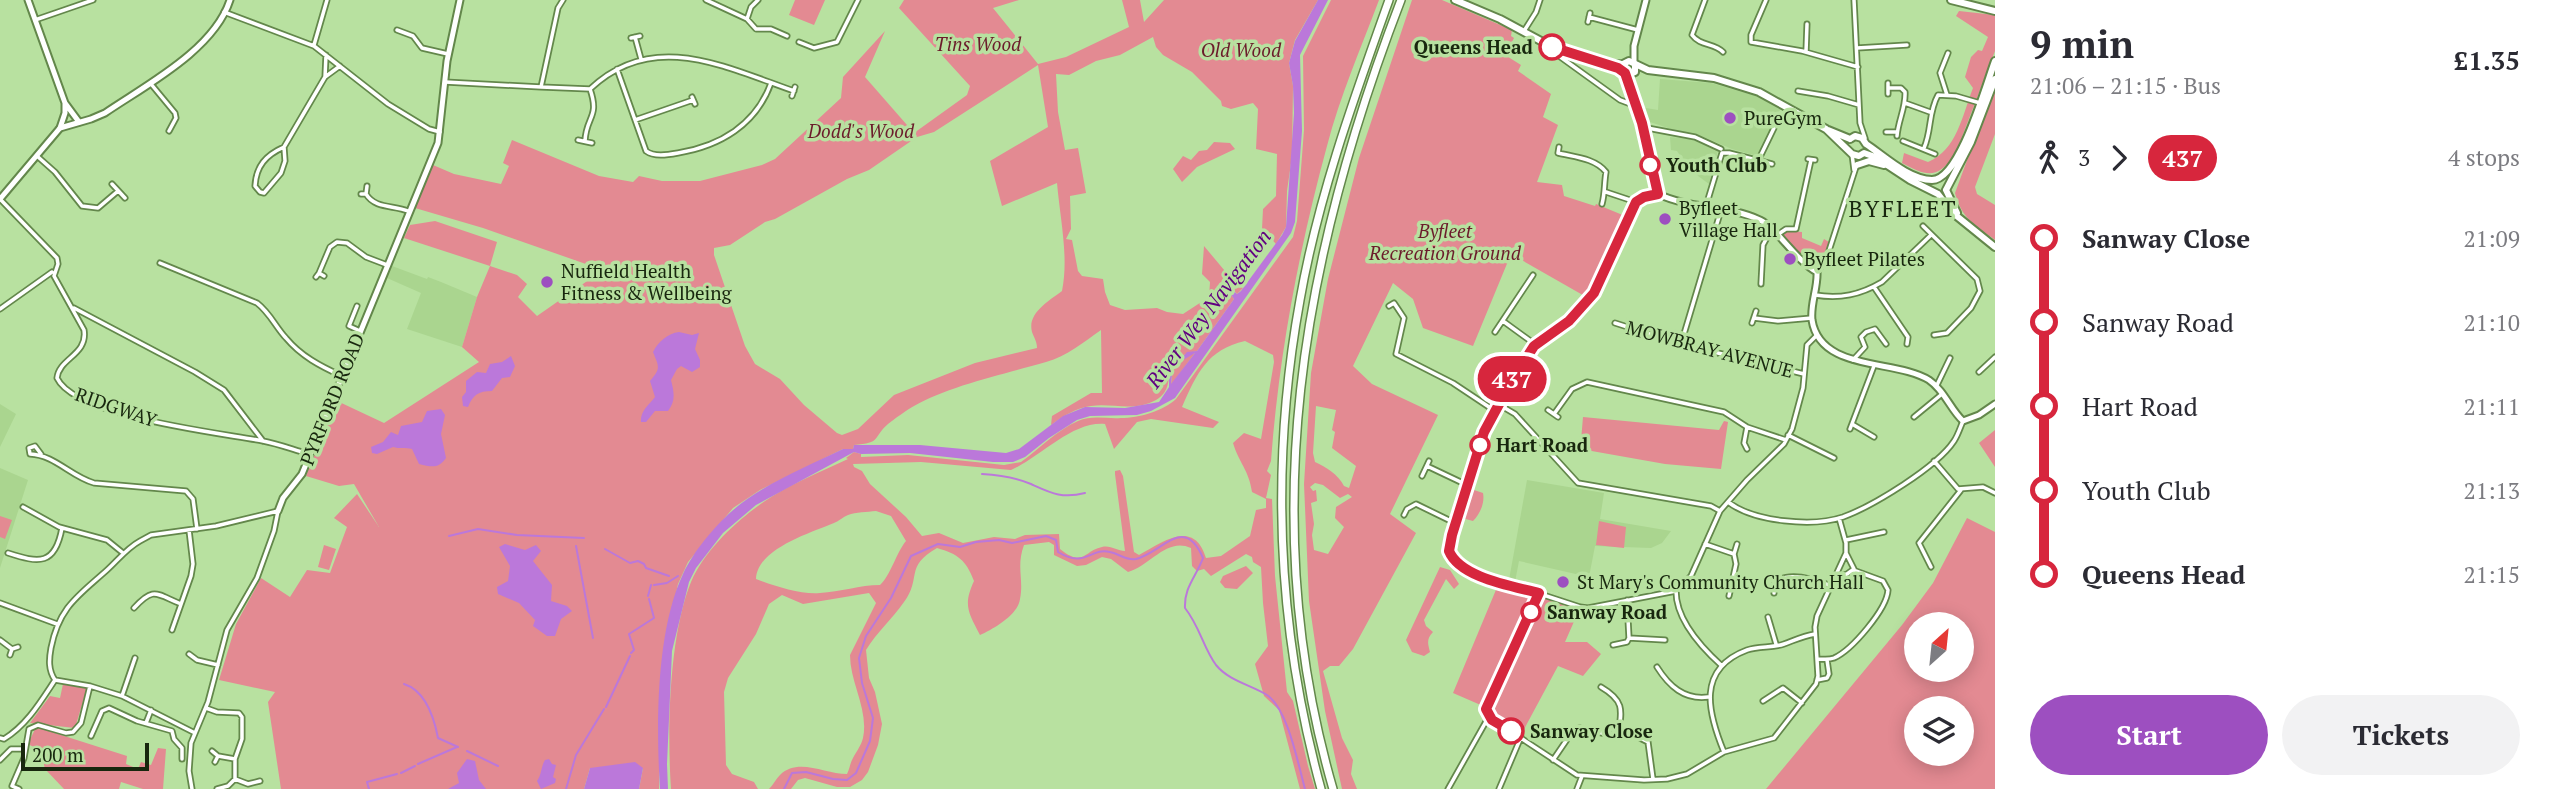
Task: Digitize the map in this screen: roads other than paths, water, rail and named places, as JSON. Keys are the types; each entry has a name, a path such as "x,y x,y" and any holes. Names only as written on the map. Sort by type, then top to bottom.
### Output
{"highway":[{"path":"1321,789 1301,704 1289,632 1280,500 1284,413 1300,299 1316,230 1356,91 1389,0"},
{"path":"1333,789 1312,702 1299,618 1293,512 1297,416 1302,363 1324,246 1367,96 1401,0"}],"main road":[{"path":"1455,0 1569,54 1608,65 1695,75 1737,84 1771,98 1826,129 1856,153 1875,157 1935,192 1946,188 1971,142 1995,79"},
{"path":"1951,0 1995,11"},
{"path":"1985,8 1995,5"},
{"path":"1995,61 1956,160 1932,184 1949,209 1995,247"},
{"path":"1826,129 1866,142 1913,175 1945,182 1952,206 1962,220"},
{"path":"1853,138 1856,153"},
{"path":"1856,153 1866,142"},
{"path":"1856,168 1868,161 1889,167"}],"street":[{"path":"28,0 65,103 79,122"},
{"path":"35,20 93,0"},
{"path":"60,128 104,113 196,49 214,30 230,0"},
{"path":"314,46 327,0"},
{"name":"PYRFORD ROAD","path":"192,788 189,759 195,733 206,708 231,621 260,569 283,498 298,482 440,132 448,54 460,0"},
{"path":"541,87 558,8 563,0"},
{"path":"706,0 747,19 756,29 771,29 787,36"},
{"path":"747,19 751,7 758,0"},
{"path":"799,42 814,48 837,42 858,0"},
{"path":"1524,31 1540,0"},
{"path":"1646,0 1629,68 1629,89 1642,127 1658,194"},
{"path":"1705,0 1692,35 1702,43 1723,52"},
{"path":"1766,0 1751,35 1751,42 1805,52 1858,68"},
{"path":"1854,0 1860,123 1866,142"},
{"path":"224,12 314,46 388,104 429,129 440,132"},
{"path":"1589,17 1638,30"},
{"path":"1805,52 1807,24"},
{"path":"399,33 414,36 422,48 448,54"},
{"path":"636,37 641,59"},
{"path":"1857,48 1907,45"},
{"path":"1947,95 1940,73 1948,53"},
{"path":"326,55 326,77"},
{"path":"445,82 590,89 617,69 641,59 665,56 696,58 794,91"},
{"path":"1559,56 1620,100 1633,102"},
{"path":"284,147 270,153 260,164 255,186 260,192 264,193 281,173 285,161 284,147 326,77 340,66"},
{"path":"617,69 649,154 702,148 726,138 748,121 760,106 771,83"},
{"path":"150,82 175,113 176,118 169,131"},
{"path":"1886,132 1897,134 1905,103 1904,90 1888,88"},
{"path":"585,141 587,126 595,110 590,89"},
{"path":"1798,91 1859,105"},
{"path":"1924,148 1929,132 1930,112 1938,95 1980,103"},
{"path":"635,120 693,100"},
{"path":"0,199 60,128 65,103"},
{"path":"1905,103 1930,112"},
{"path":"1853,138 1860,123"},
{"path":"1642,127 1695,137 1721,149"},
{"path":"1758,161 1774,128"},
{"path":"578,141 592,143"},
{"path":"1903,141 1935,154"},
{"path":"1559,147 1558,153 1595,162 1604,168 1606,192 1602,204"},
{"path":"1706,208 1723,153 1772,164"},
{"path":"1856,153 1856,168 1825,260 1817,272 1812,318 1817,335 1833,350 1853,360 1914,373 1937,385 1963,421"},
{"path":"37,156 55,172 82,206 98,208 118,191"},
{"path":"1776,236 1786,229 1796,229 1811,160"},
{"path":"112,184 125,198"},
{"path":"367,186 366,194 370,199 384,206 408,211"},
{"path":"1606,192 1636,202"},
{"path":"361,194 366,194"},
{"path":"1817,272 1805,265 1759,220 1672,200 1658,194 1636,202 1594,293 1569,321 1536,345 1521,363 1498,404 1484,432 1456,523 1449,551 1454,560 1463,568 1486,578 1588,608 1676,590 1691,576 1720,511 1787,438 1797,414 1807,345 1817,335"},
{"name":"RIDGWAY","path":"0,199 56,256 58,264 53,272 54,278 84,330 85,338 78,353 58,372 58,382 66,390 91,402 133,416 193,430 263,441 309,454"},
{"path":"1681,344 1721,210"},
{"path":"1923,226 1978,279 1980,291 1971,308 1947,333 1934,335"},
{"path":"1761,284 1764,277 1763,244 1771,230"},
{"path":"1815,295 1845,296 1882,282 1931,235"},
{"path":"324,276 317,275 330,247 337,242 347,243 366,257 387,265"},
{"path":"160,263 257,303 275,320 283,335 300,353 342,376"},
{"path":"0,309 53,272"},
{"path":"1495,332 1533,275"},
{"path":"1874,286 1908,337 1907,344"},
{"path":"1393,304 1404,318 1396,354 1453,383 1495,411"},
{"path":"357,306 349,326 360,331"},
{"name":"RIDGWAY","path":"73,307 224,390 263,441"},
{"path":"1756,311 1753,321 1812,318"},
{"path":"1503,321 1536,345"},
{"name":"MOWBRAY AVENUE","path":"1615,323 1681,344 1804,374"},
{"path":"1853,360 1865,347 1861,337 1871,330 1875,329 1886,344"},
{"path":"1937,385 1950,358"},
{"path":"1979,372 1994,361"},
{"path":"1850,429 1874,365"},
{"path":"1548,411 1556,416 1572,390 1587,382 1724,412 1747,427 1787,438 1834,458"},
{"path":"1914,416 1943,393"},
{"path":"1498,404 1513,412 1578,483 1712,506 1720,511"},
{"path":"1728,502 1735,508 1776,520 1811,521 1839,518 1868,505 1934,461 1954,441 1963,421 1979,415 1995,404"},
{"path":"1852,424 1874,438"},
{"path":"1747,427 1744,443 1747,449"},
{"path":"41,454 80,478 94,483 186,491 193,499 197,529"},
{"path":"1824,460 1827,454"},
{"path":"1422,476 1429,461"},
{"path":"1934,461 1954,486 1961,490 1983,487 1995,493"},
{"path":"1427,466 1467,485"},
{"path":"1931,567 1919,543 1961,490"},
{"path":"1404,515 1411,506 1416,505 1456,523"},
{"path":"26,507 62,528 107,540 123,554"},
{"path":"55,680 50,659 57,624 71,602 134,544 151,536 278,511"},
{"path":"1839,518 1846,540 1846,554 1853,570"},
{"path":"1871,527 1873,534"},
{"path":"11,553 37,561 47,558 58,545 62,528"},
{"path":"172,630 191,576 193,564 189,530"},
{"path":"1846,540 1884,532"},
{"path":"1705,544 1734,554"},
{"path":"1729,596 1733,589 1737,564 1734,554 1737,544"},
{"path":"1539,593 1488,704 1486,709 1489,717 1571,773 1653,780 1682,776 1724,752 1774,738 1817,680 1817,616 1846,554"},
{"path":"1817,659 1827,660 1851,646 1879,612 1888,596 1888,590 1882,581 1853,570 1834,578"},
{"path":"1774,593 1775,582 1780,578 1810,578 1830,586"},
{"path":"1676,590 1681,612 1689,627 1722,666"},
{"path":"134,608 152,593 181,604"},
{"path":"1614,645 1628,642 1627,599"},
{"path":"0,603 57,624"},
{"path":"1768,617 1776,645"},
{"path":"1724,752 1712,719 1709,697 1722,666 1735,655 1815,634"},
{"path":"1629,638 1664,640"},
{"path":"0,640 12,649"},
{"path":"12,649 18,647"},
{"path":"10,655 12,649"},
{"path":"189,654 197,660 218,665"},
{"path":"122,696 135,659"},
{"path":"1817,680 1827,678 1829,674 1827,660"},
{"path":"1657,667 1672,687 1687,695 1709,697"},
{"path":"55,680 90,686 122,696 195,733"},
{"path":"2,738 14,732 37,708 55,680"},
{"path":"19,789 12,786 24,758 29,729 33,726 66,733 77,729 90,686"},
{"path":"1601,687 1618,700 1622,709 1618,736"},
{"path":"1766,700 1783,688 1802,703"},
{"path":"91,736 105,708 173,732 174,739 182,748 182,759"},
{"path":"206,708 241,715 243,739 235,759 235,779 228,786 217,789"},
{"path":"146,723 151,710"},
{"path":"1448,789 1489,717"},
{"path":"1553,761 1578,728 1618,736 1642,737 1648,742 1653,780"},
{"path":"1499,789 1521,737"},
{"path":"0,760 11,749 24,749"},
{"path":"212,751 217,759 235,759"},
{"path":"1577,789 1582,776"},
{"path":"235,779 242,783 258,783"},
{"path":"1639,780 1639,787"},
{"path":"184,789 192,788"}],"waterway":[{"path":"982,474 1020,480 1057,494 1085,493"},
{"path":"449,536 478,529 517,535 584,538"},
{"path":"784,789 792,773 806,772 847,780 856,773 870,741 873,718 862,683 859,658 866,636 891,598 911,556 938,544 960,547 976,542 999,540 1012,543 1046,536 1056,540 1058,552 1075,558 1103,551 1136,559 1181,537 1196,545 1203,558 1188,588 1185,608 1216,665 1227,675 1267,695 1281,712 1305,789"},
{"path":"576,546 593,638"},
{"path":"605,549 630,563 638,561 646,568 669,576"},
{"path":"654,585 667,583 678,576"},
{"path":"648,596 651,585"},
{"path":"631,653 634,650 629,634 654,618 649,599"},
{"path":"606,707 630,656"},
{"path":"404,684 418,692 428,706 438,738 458,747"},
{"path":"566,789 576,755 604,709"},
{"path":"418,764 457,747"},
{"path":"467,751 498,766"},
{"path":"401,773 415,766"},
{"path":"369,789 367,782 397,774"}],"place":[{"name":"Queens Head","path":"1552,47"},
{"name":"PureGym","path":"1730,118"},
{"name":"Youth Club","path":"1650,165"},
{"name":"Byfleet Village Hall","path":"1665,219"},
{"name":"Byfleet Pilates","path":"1790,259"},
{"name":"Nuffield Health Fitness & Wellbeing","path":"547,282"},
{"name":"Hart Road","path":"1480,445"},
{"name":"St Mary's Community Church Hall","path":"1563,582"},
{"name":"Sanway Road","path":"1531,612"},
{"name":"Sanway Close","path":"1511,731"}],"district":[{"name":"BYFLEET","path":"1903,209"}],"park label":[{"name":"Tins Wood","path":"978,44"},
{"name":"Old Wood","path":"1241,50"},
{"name":"Dodd's Wood","path":"861,131"},
{"name":"Byfleet Recreation Ground","path":"1445,242"}],"water label":[{"name":"River Wey Navigation","path":"1209,309"}]}
